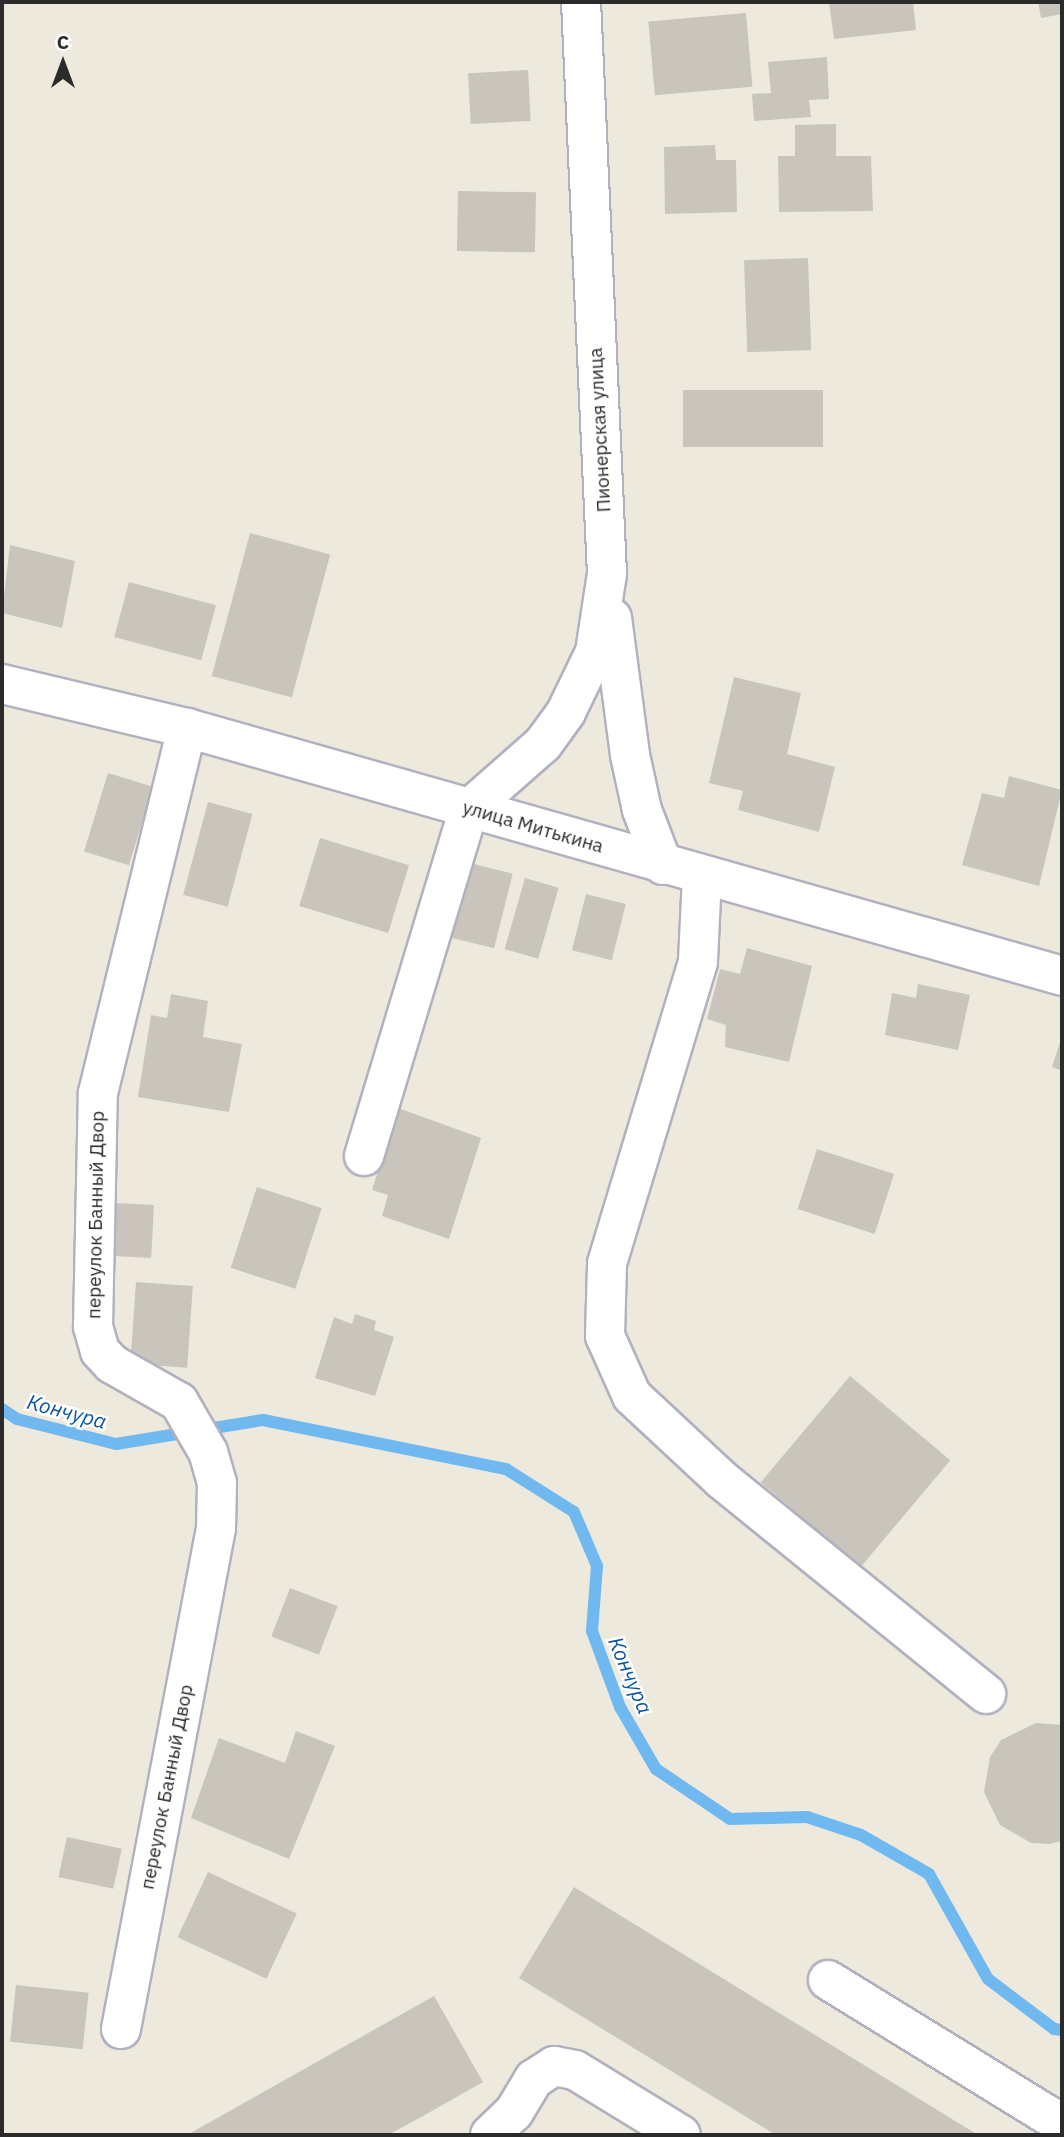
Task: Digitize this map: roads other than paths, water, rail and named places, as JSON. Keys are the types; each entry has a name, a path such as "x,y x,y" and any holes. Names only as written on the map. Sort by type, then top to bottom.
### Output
{"street":[{"name":"Пионерская улица","path":"469,809 543,744 566,712 595,653 607,574 581,2"},
{"path":"607,574 630,755 642,810 663,865"},
{"name":"улица Митькина","path":"2,684 187,728 1062,976"},
{"name":"переулок Банный Двор","path":"121,2029 216,1528 217,1483 208,1452 179,1402 112,1364 100,1351 93,1326 98,1093 187,728"},
{"path":"364,1156 469,809"},
{"path":"702,876 698,962 607,1264 605,1336 632,1396 722,1480 986,1694"},
{"path":"828,1980 1062,2124"},
{"path":"490,2135 514,2112 534,2079 554,2066 575,2070 681,2135"}],"waterway":[{"name":"Кончура","path":"2,1409 17,1419 116,1444 263,1420 506,1469 574,1512 597,1566 592,1631 620,1707 656,1769 730,1819 807,1817 861,1835 929,1874 988,1979 1054,2029 1062,2030"}]}
